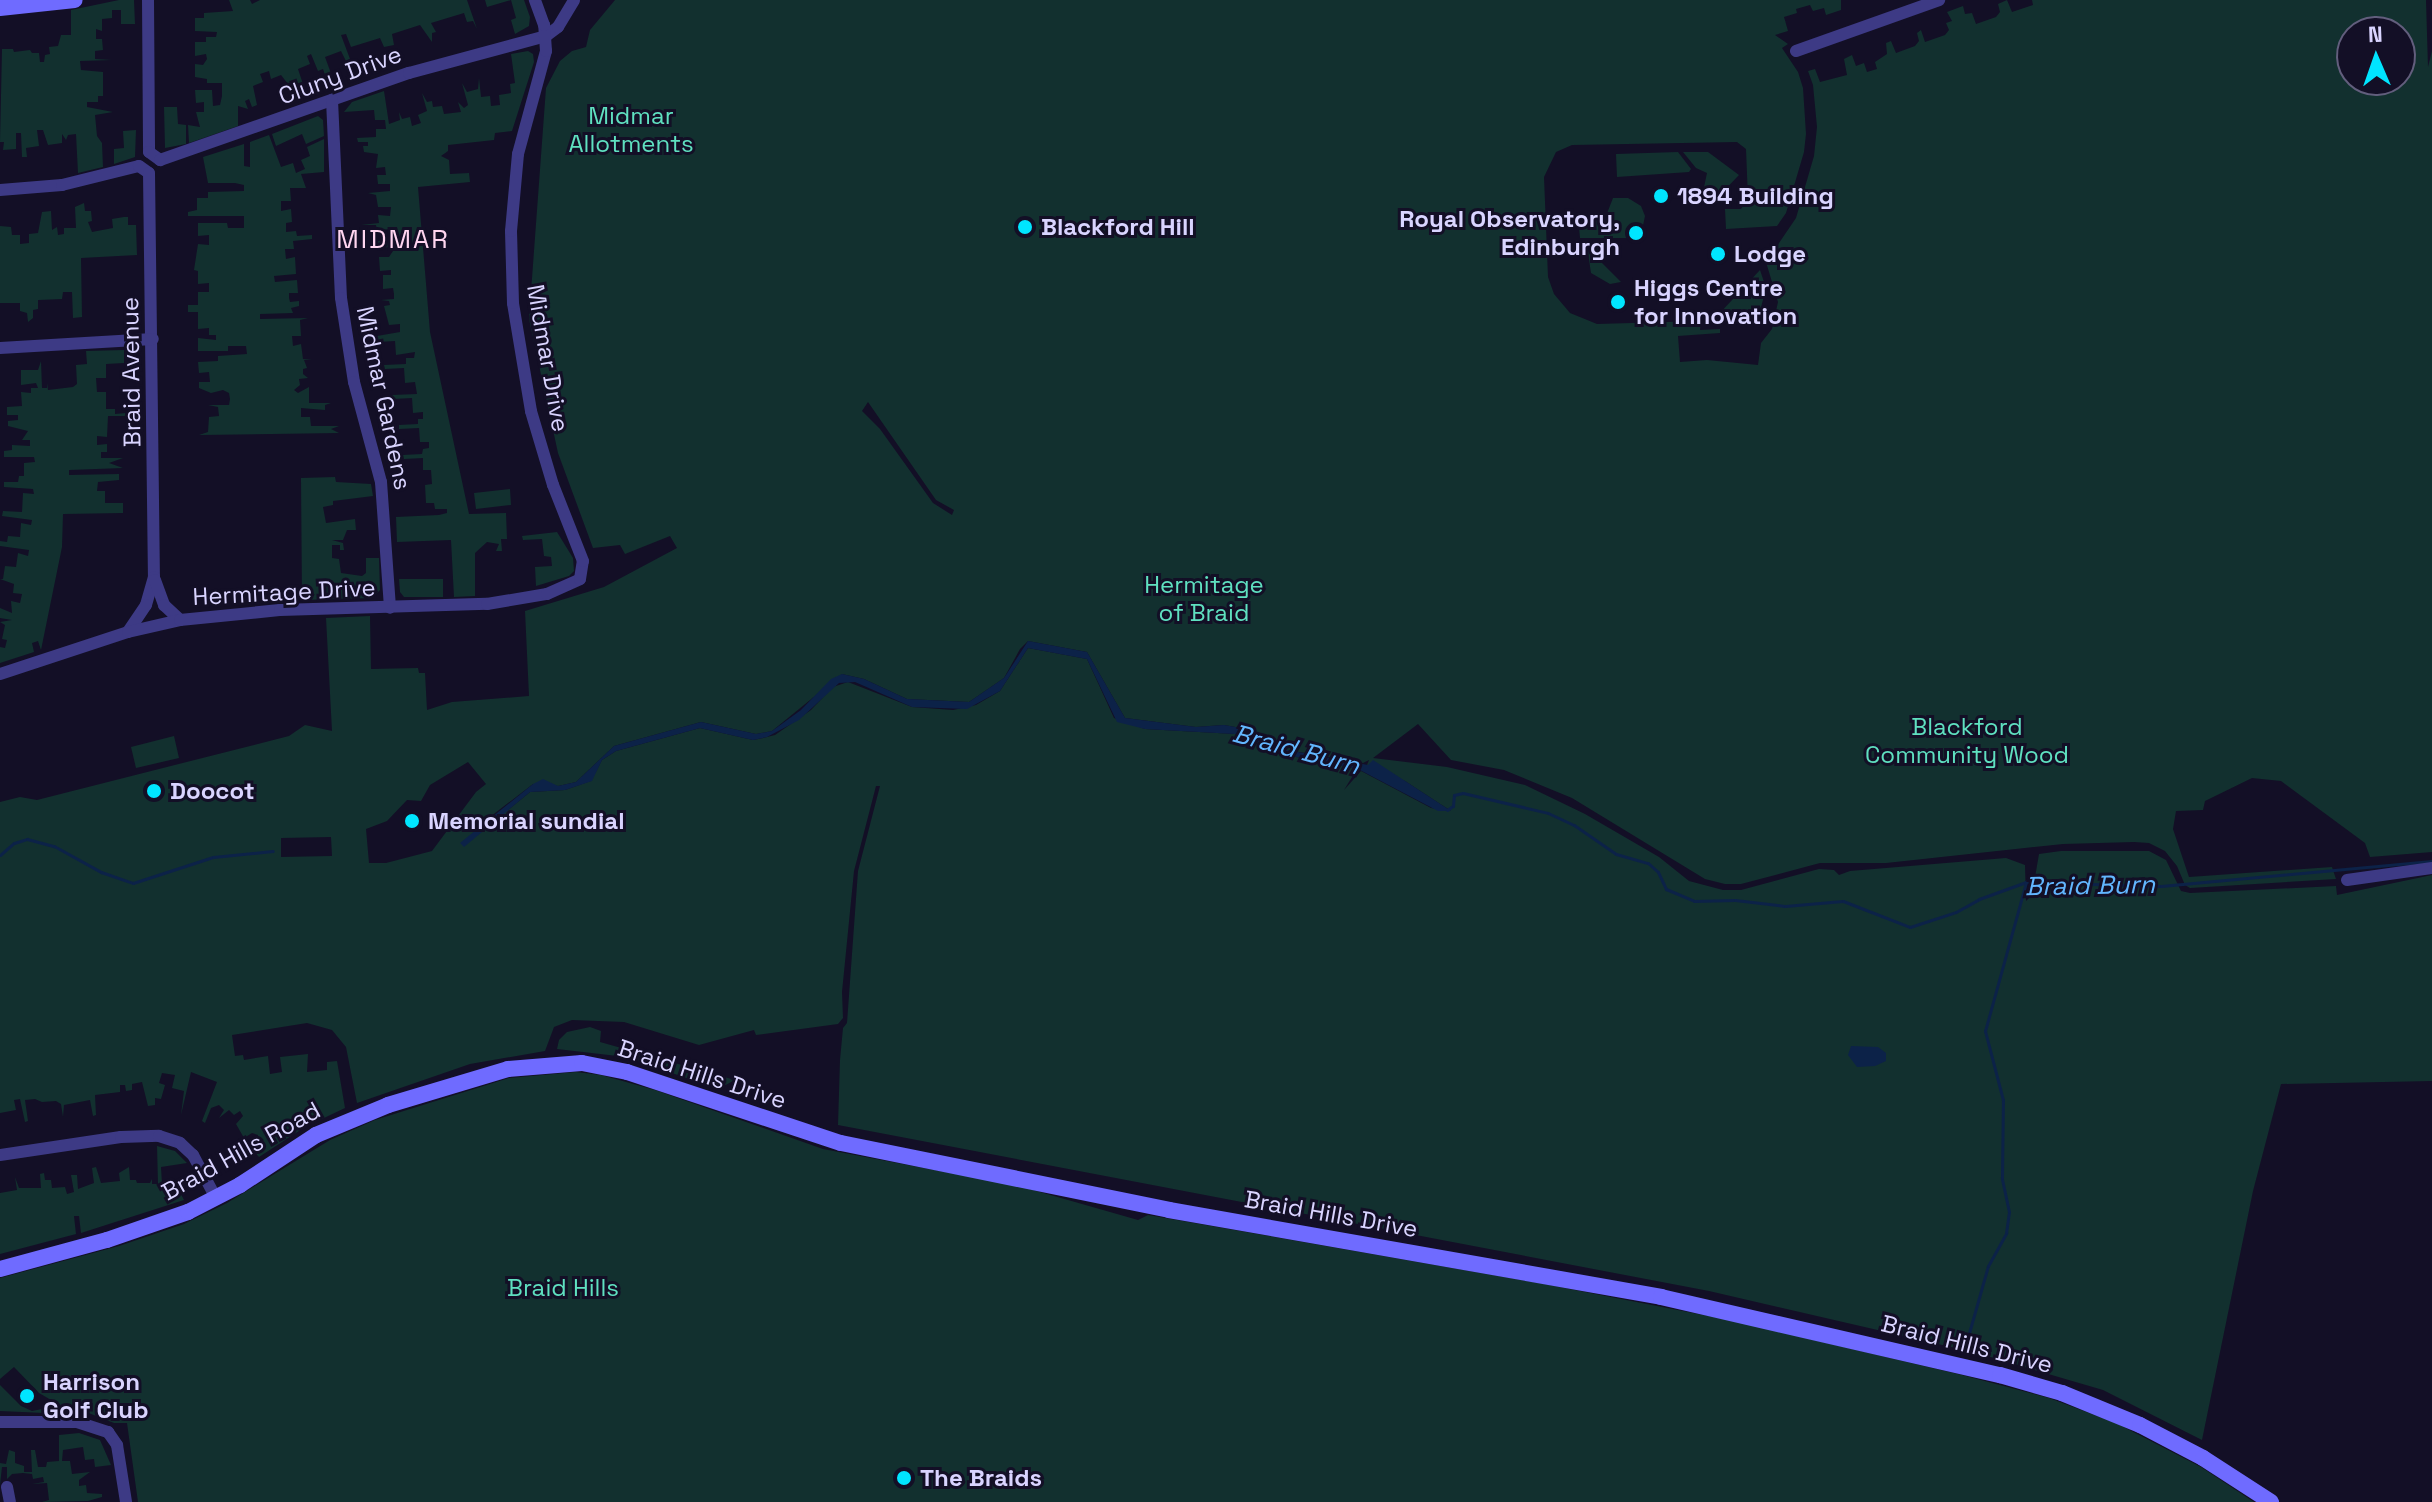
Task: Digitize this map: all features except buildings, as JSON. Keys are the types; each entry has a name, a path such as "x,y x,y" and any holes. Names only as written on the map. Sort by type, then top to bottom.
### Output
{"street":[{"path":"0,8 75,0"},
{"name":"Braid Avenue","path":"128,632 146,605 154,577 148,0"},
{"path":"535,0 546,36"},
{"name":"Midmar Drive","path":"574,0 558,27 546,36 546,51 518,154 511,267 519,348 535,425 558,499 584,564 584,573 576,583"},
{"path":"1796,51 1939,0"},
{"name":"Cluny Drive","path":"0,190 62,185 160,160 445,62 546,36"},
{"name":"Midmar Gardens","path":"332,100 341,298 354,382 381,482 390,608"},
{"path":"0,348 153,339"},
{"name":"Braid Avenue","path":"154,577 164,605 180,620"},
{"name":"Hermitage Drive","path":"0,674 128,632 180,620 280,610 497,603 547,594 576,583"},
{"path":"2347,880 2432,868"},
{"name":"Braid Hills Drive","path":"366,1113 520,1067 565,1063 604,1066 841,1143 1156,1207 1689,1302 2000,1375 2111,1412 2203,1458 2271,1502"},
{"name":"Braid Hills Road","path":"0,1269 142,1229 216,1198 316,1135 366,1113"},
{"path":"0,1155 121,1137 159,1136 180,1143 193,1155 216,1198"},
{"path":"0,1422 77,1422 108,1432 117,1445 126,1502"},
{"path":"7,1487 10,1502"}],"green space":[{"path":"134,0 135,24 121,24 121,10 112,10 112,18 102,19 102,31 96,29 96,39 102,39 103,50 95,51 95,59 112,60 80,61 81,70 103,72 103,96 98,96 98,102 87,102 87,107 113,112 95,115 97,136 102,143 103,167 78,173 76,134 68,135 66,140 62,134 62,143 48,145 43,130 37,130 39,146 26,148 27,157 22,157 21,133 16,133 16,149 3,150 4,142 0,142 2,49 13,49 14,52 30,50 39,53 40,62 44,62 45,55 50,54 49,47 58,46 61,35 71,35 71,10"},
{"path":"229,0 250,0 252,4 260,0 467,0 477,29 473,21 467,22 464,13 431,23 436,32 432,33 432,42 420,25 392,34 394,45 384,47 380,38 351,47 346,34 341,35 350,59 346,61 341,51 325,57 332,76 326,78 323,69 318,71 311,54 307,56 310,64 298,69 304,87 298,89 294,80 288,84 281,75 271,79 269,71 260,74 263,82 253,86 257,105 252,107 249,99 245,101 248,109 238,106 238,126 189,143 188,125 200,127 196,112 204,112 204,102 196,103 195,90 212,90 213,106 220,105 222,96 222,83 207,83 207,79 195,77 195,64 203,65 207,59 206,54 195,56 195,42 206,42 206,37 216,37 217,32 195,31 195,18 204,18 204,13 233,11"},
{"path":"485,0 511,0 487,7"},
{"path":"511,0 524,0 530,17 529,26 515,34 511,20 516,18"},
{"path":"615,0 1841,0 1841,10 1826,15 1824,8 1813,11 1810,5 1796,9 1797,13 1784,17 1788,31 1775,35 1788,44 1782,48 1798,72 1803,88 1806,134 1804,152 1786,213 1777,226 1726,229 1725,209 1741,209 1748,199 1746,149 1737,142 1572,145 1556,152 1544,177 1548,277 1554,294 1570,313 1597,324 1701,321 1700,330 1720,329 1720,333 1678,336 1680,362 1707,360 1758,365 1761,343 1772,329 1778,302 1766,262 1796,218 1814,156 1817,127 1813,85 1808,71 1815,69 1820,82 1847,75 1844,59 1852,55 1856,66 1864,63 1867,72 1877,69 1875,62 1887,54 1886,43 1891,41 1896,53 1915,46 1919,41 1917,33 1921,30 1925,42 1945,35 1949,30 1946,23 1952,21 1947,12 1963,6 1965,14 1972,13 1976,24 1996,17 2000,12 1998,4 2007,0 2012,12 2033,5 2032,0 2426,0 2428,67 2432,51 2432,852 2370,857 2365,843 2281,781 2252,778 2205,801 2203,810 2176,811 2173,829 2189,877 2332,867 2336,879 2190,888 2185,885 2177,866 2165,851 2149,843 2134,842 2063,844 1886,863 1820,863 1741,884 1725,884 1705,879 1572,798 1504,770 1451,760 1418,724 1373,758 1447,767 1525,785 1585,814 1659,857 1689,881 1723,890 1741,890 1819,869 1834,870 1839,875 1850,871 2006,858 2025,865 2026,901 2032,895 2039,854 2061,851 2149,851 2166,860 2181,891 2190,893 2336,886 2337,895 2432,875 2432,1081 2281,1084 2253,1191 2202,1440 2103,1390 1977,1353 1709,1291 838,1125 840,1060 843,1028 847,1023 858,871 880,786 876,786 854,871 842,992 843,1018 838,1024 756,1035 754,1030 699,1045 624,1022 572,1020 554,1027 545,1051 470,1064 357,1103 346,1047 332,1030 307,1023 232,1035 235,1056 243,1055 244,1060 268,1056 270,1074 282,1072 280,1057 308,1054 307,1072 327,1070 327,1062 337,1061 345,1108 305,1127 259,1157 250,1147 257,1141 258,1135 252,1133 244,1138 236,1124 243,1116 240,1111 234,1115 229,1110 219,1118 224,1110 219,1105 211,1108 205,1123 202,1121 217,1082 191,1072 181,1115 184,1091 172,1088 175,1075 162,1073 159,1083 165,1085 161,1099 155,1098 155,1105 148,1106 142,1082 132,1084 132,1090 126,1091 125,1085 120,1085 120,1092 95,1095 96,1115 93,1116 90,1100 64,1105 63,1117 61,1104 35,1099 25,1100 28,1121 25,1122 20,1099 14,1100 16,1110 0,1113 0,802 20,797 37,800 289,736 305,725 332,731 326,618 370,616 371,669 418,668 419,673 425,673 427,710 452,702 529,696 525,611 604,587 677,548 670,536 625,554 620,545 593,548 558,453 529,319 546,88 560,61 572,51 586,47 590,30","holes":["868,402 936,500 954,510 952,515 933,503 880,429 862,411","1028,641 1087,652 1125,718 1196,727 1224,725 1252,730 1282,749 1363,763 1369,760 1367,765 1405,781 1451,811 1431,808 1361,771 1344,790 1357,769 1271,752 1257,741 1235,734 1145,729 1114,718 1087,659 1028,648 1000,691 976,705 953,710 912,707 848,682 833,687 811,710 775,735 753,740 700,728 616,751 602,760 591,781 565,790 530,792 464,846 486,820 533,784 558,786 576,782 614,746 701,722 756,734 772,731 842,674 864,679 907,699 969,702 1004,678","468,762 486,784 476,792 432,851 386,863 369,863 366,829 387,821 407,800 421,801 430,785","331,837 332,856 281,857 281,838"]},
{"path":"528,51 533,54 534,62 512,131 495,133 494,140 448,145 448,151 441,156 449,160 450,174 469,173 470,182 418,187 430,332 469,514 506,513 507,539 501,539 502,551 496,551 499,544 487,542 475,553 475,596 454,597 451,540 397,542 396,517 439,515 447,513 447,509 435,509 434,503 426,503 425,485 432,484 431,470 423,470 423,458 404,459 403,455 422,454 423,449 429,448 429,442 420,442 419,428 399,429 399,425 418,424 418,419 423,419 423,412 413,413 412,398 393,399 392,395 417,394 415,382 405,383 404,368 385,369 384,365 406,364 406,358 414,358 415,352 396,355 395,341 378,342 377,336 400,332 400,324 389,325 384,306 390,305 389,301 381,300 394,299 393,288 383,289 383,275 391,275 391,270 380,271 379,257 389,257 393,251 392,247 378,248 378,241 393,239 393,229 377,230 376,225 361,225 379,223 378,215 390,216 391,207 378,207 376,195 368,193 390,191 390,184 378,184 377,175 386,175 385,167 376,168 378,154 364,152 363,146 368,146 368,142 358,142 357,138 376,137 376,129 386,129 385,120 375,120 374,110 344,112 352,102 384,91 389,124 400,120 399,112 402,119 410,117 412,126 421,123 418,115 427,111 422,93 427,102 432,101 433,107 442,106 444,114 461,112 458,102 464,108 468,105 462,83 467,92 478,89 479,78 481,97 490,96 491,106 500,105 499,95 511,93 510,84 515,83 511,54"},
{"path":"164,107 177,107 178,124 186,125 186,144 165,148"},
{"path":"318,116 323,120 324,136 306,144 302,134 276,146 272,134"},
{"path":"136,130 135,157 114,164 114,149 124,148 123,131"},
{"path":"269,135 281,167 293,163 296,173 305,169 301,160 310,156 307,147 324,139 324,172 301,174 306,188 290,188 291,201 281,201 281,211 291,209 292,222 286,223 286,232 296,231 297,236 312,235 312,239 293,241 294,249 285,249 286,259 295,257 296,274 274,276 275,282 297,280 298,293 289,293 289,298 290,302 299,301 299,306 291,308 293,313 260,314 260,319 308,318 300,320 301,336 292,336 293,346 301,344 303,359 312,360 304,360 307,368 303,369 303,374 308,378 299,379 300,385 294,390 298,393 309,387 309,403 331,403 325,405 325,410 301,408 301,417 310,417 311,426 339,426 331,429 339,433 199,435 208,432 209,417 219,416 218,407 208,405 229,405 230,399 229,393 223,390 211,393 199,388 199,382 210,382 209,372 199,373 198,362 218,361 218,356 247,354 246,346 228,346 228,351 198,351 198,338 216,340 216,335 209,335 209,328 198,329 198,312 188,312 188,305 198,305 198,292 209,292 209,283 198,284 198,271 194,270 198,244 209,245 209,235 198,236 198,223 227,223 228,228 244,228 244,216 188,216 188,212 197,210 197,198 208,198 208,192 244,191 244,185 235,183 208,183 203,157 244,144 244,166 250,167 250,142"},
{"path":"1678,152 1691,169 1689,172 1617,177 1616,154"},
{"path":"1683,152 1708,152 1739,175 1716,199 1694,202 1685,195 1703,192 1707,173 1696,168"},
{"path":"1613,198 1628,198 1641,206 1645,216 1641,235 1636,238 1580,238 1578,217 1606,216"},
{"path":"84,203 85,211 91,211 92,221 88,222 92,232 113,228 112,219 128,217 128,225 136,225 137,255 81,258 82,317 73,318 72,292 63,292 62,299 38,300 38,309 33,310 33,318 28,322 27,313 20,311 20,303 0,303 0,226 11,227 12,235 20,235 20,244 29,243 29,234 38,233 42,212 51,211 52,230 57,227 58,235 64,234 64,228 76,228 75,207"},
{"path":"1618,245 1601,262 1621,282 1610,284 1591,273 1587,246"},
{"path":"1760,270 1766,288 1757,323 1720,321 1719,314"},
{"path":"124,350 124,363 106,364 106,378 96,378 97,392 106,392 106,409 115,409 115,414 126,413 126,416 108,416 107,437 97,436 97,445 107,444 107,452 101,452 101,458 123,458 109,463 123,468 69,470 69,475 119,474 119,480 98,482 97,491 105,491 105,503 123,503 123,513 63,514 62,547 41,650 38,641 32,643 34,652 0,663 0,647 5,648 7,640 2,639 5,625 0,622 12,620 0,618 0,608 12,613 11,601 20,603 22,594 13,593 14,584 0,579 3,579 5,566 16,567 18,553 28,556 29,550 0,546 0,541 7,542 8,536 20,537 21,523 31,525 32,520 2,516 3,511 22,512 23,493 34,494 33,489 4,487 4,482 18,482 19,476 24,476 24,463 35,462 34,457 4,457 4,451 12,450 12,445 30,446 30,440 22,440 28,431 8,426 8,421 18,420 18,415 7,415 7,407 22,406 21,392 31,393 31,388 38,388 36,383 21,385 21,370 38,370 41,361 42,388 47,388 47,383 48,390 73,387 77,384 76,365 87,364 86,351"},
{"path":"335,477 336,482 371,484 373,496 333,501 333,505 323,507 326,523 355,519 356,530 347,530 343,540 332,540 343,543 344,550 340,550 340,545 332,545 332,558 339,559 341,573 362,576 366,573 366,558 379,558 380,590 373,598 302,600 301,478"},
{"path":"510,489 511,505 476,509 474,493"},
{"path":"557,532 573,558 574,571 569,576 536,586 535,567 552,566 551,557 544,556 542,539 523,540 522,536"},
{"path":"399,579 443,579 443,597 404,597 400,592"},
{"path":"174,736 179,758 136,768 131,747"},
{"path":"590,1027 601,1031 600,1042 735,1080 718,1089 626,1057 557,1049 559,1040 567,1032"},
{"name":"Braid Hills","path":"576,1072 601,1075 655,1090 823,1149 1019,1186 1138,1220 1148,1215 1544,1284 1729,1320 1962,1375 2049,1398 2116,1423 2201,1467 2254,1502 138,1502 127,1423 114,1423 86,1412 50,1412 58,1404 39,1393 14,1367 0,1379 0,1278 119,1246 184,1224 227,1203 330,1140 375,1120 509,1078"},
{"path":"157,1146 175,1151 187,1163 161,1167 162,1184 185,1183 179,1190 184,1200 81,1233 79,1216 74,1216 76,1234 0,1254 0,1193 17,1190 15,1177 19,1188 41,1188 40,1174 44,1173 45,1180 51,1180 52,1188 65,1187 67,1194 74,1192 71,1175 77,1175 78,1189 94,1183 92,1168 96,1167 101,1183 120,1181 119,1173 129,1167 130,1180 150,1183 152,1179 152,1184 158,1184"},
{"path":"0,1385 21,1406 32,1411 42,1409 44,1413 0,1411"},
{"path":"79,1433 100,1440 111,1465 95,1467 94,1459 85,1460 83,1447 63,1450 62,1461 70,1461 72,1474 90,1472 79,1480 79,1486 86,1485 87,1493 102,1494 102,1497 88,1501 42,1502 49,1500 47,1483 32,1484 44,1482 43,1477 33,1479 32,1474 23,1473 12,1474 7,1479 7,1467 2,1467 0,1485 0,1463 6,1464 9,1450 15,1452 15,1463 24,1466 24,1472 32,1472 31,1450 35,1450 38,1467 46,1467 47,1462 59,1461 59,1435"}],"water":[{"path":"1028,641 1087,652 1125,718 1196,727 1224,725 1252,730 1282,749 1368,765 1373,760 1451,811 1438,811 1358,769 1271,752 1257,741 1235,734 1145,729 1117,722 1087,659 1028,648 1000,691 967,709 912,707 855,682 839,683 799,720 767,737 753,740 700,728 616,751 602,760 592,781 565,790 530,792 464,847 460,843 533,784 543,779 558,786 576,782 614,746 701,722 756,734 772,731 801,710 831,679 842,674 864,679 907,699 969,702 1004,678"},
{"path":"1851,1046 1878,1047 1886,1053 1886,1061 1875,1066 1857,1067 1848,1055"}],"waterway":[{"name":"Braid Burn","path":"1447,810 1453,806 1454,795 1463,793 1548,813 1574,825 1616,854 1648,863 1658,872 1666,889 1694,901 1735,900 1785,906 1843,901 1910,927 1956,912 1979,899 2026,882 2161,886 2432,861"},
{"name":"Braid Burn","path":"0,855 14,843 27,839 54,846 101,872 133,883 213,857 273,851"},
{"path":"1967,1340 1988,1266 2006,1233 2009,1212 2002,1178 2003,1100 1985,1031 2026,882"}],"place":[{"name":"1894 Building","path":"1661,196"},
{"name":"Blackford Hill","path":"1025,227"},
{"name":"Royal Observatory, Edinburgh","path":"1636,233"},
{"name":"Lodge","path":"1718,254"},
{"name":"Higgs Centre for Innovation","path":"1618,302"},
{"name":"Doocot","path":"154,791"},
{"name":"Memorial sundial","path":"412,821"},
{"name":"Harrison Golf Club","path":"27,1396"},
{"name":"The Braids","path":"904,1478"}],"district":[{"name":"MIDMAR","path":"393,240"}],"park label":[{"name":"Midmar Allotments","path":"631,130"},
{"name":"Hermitage of Braid","path":"1204,599"},
{"name":"Blackford Community Wood","path":"1967,741"}]}
